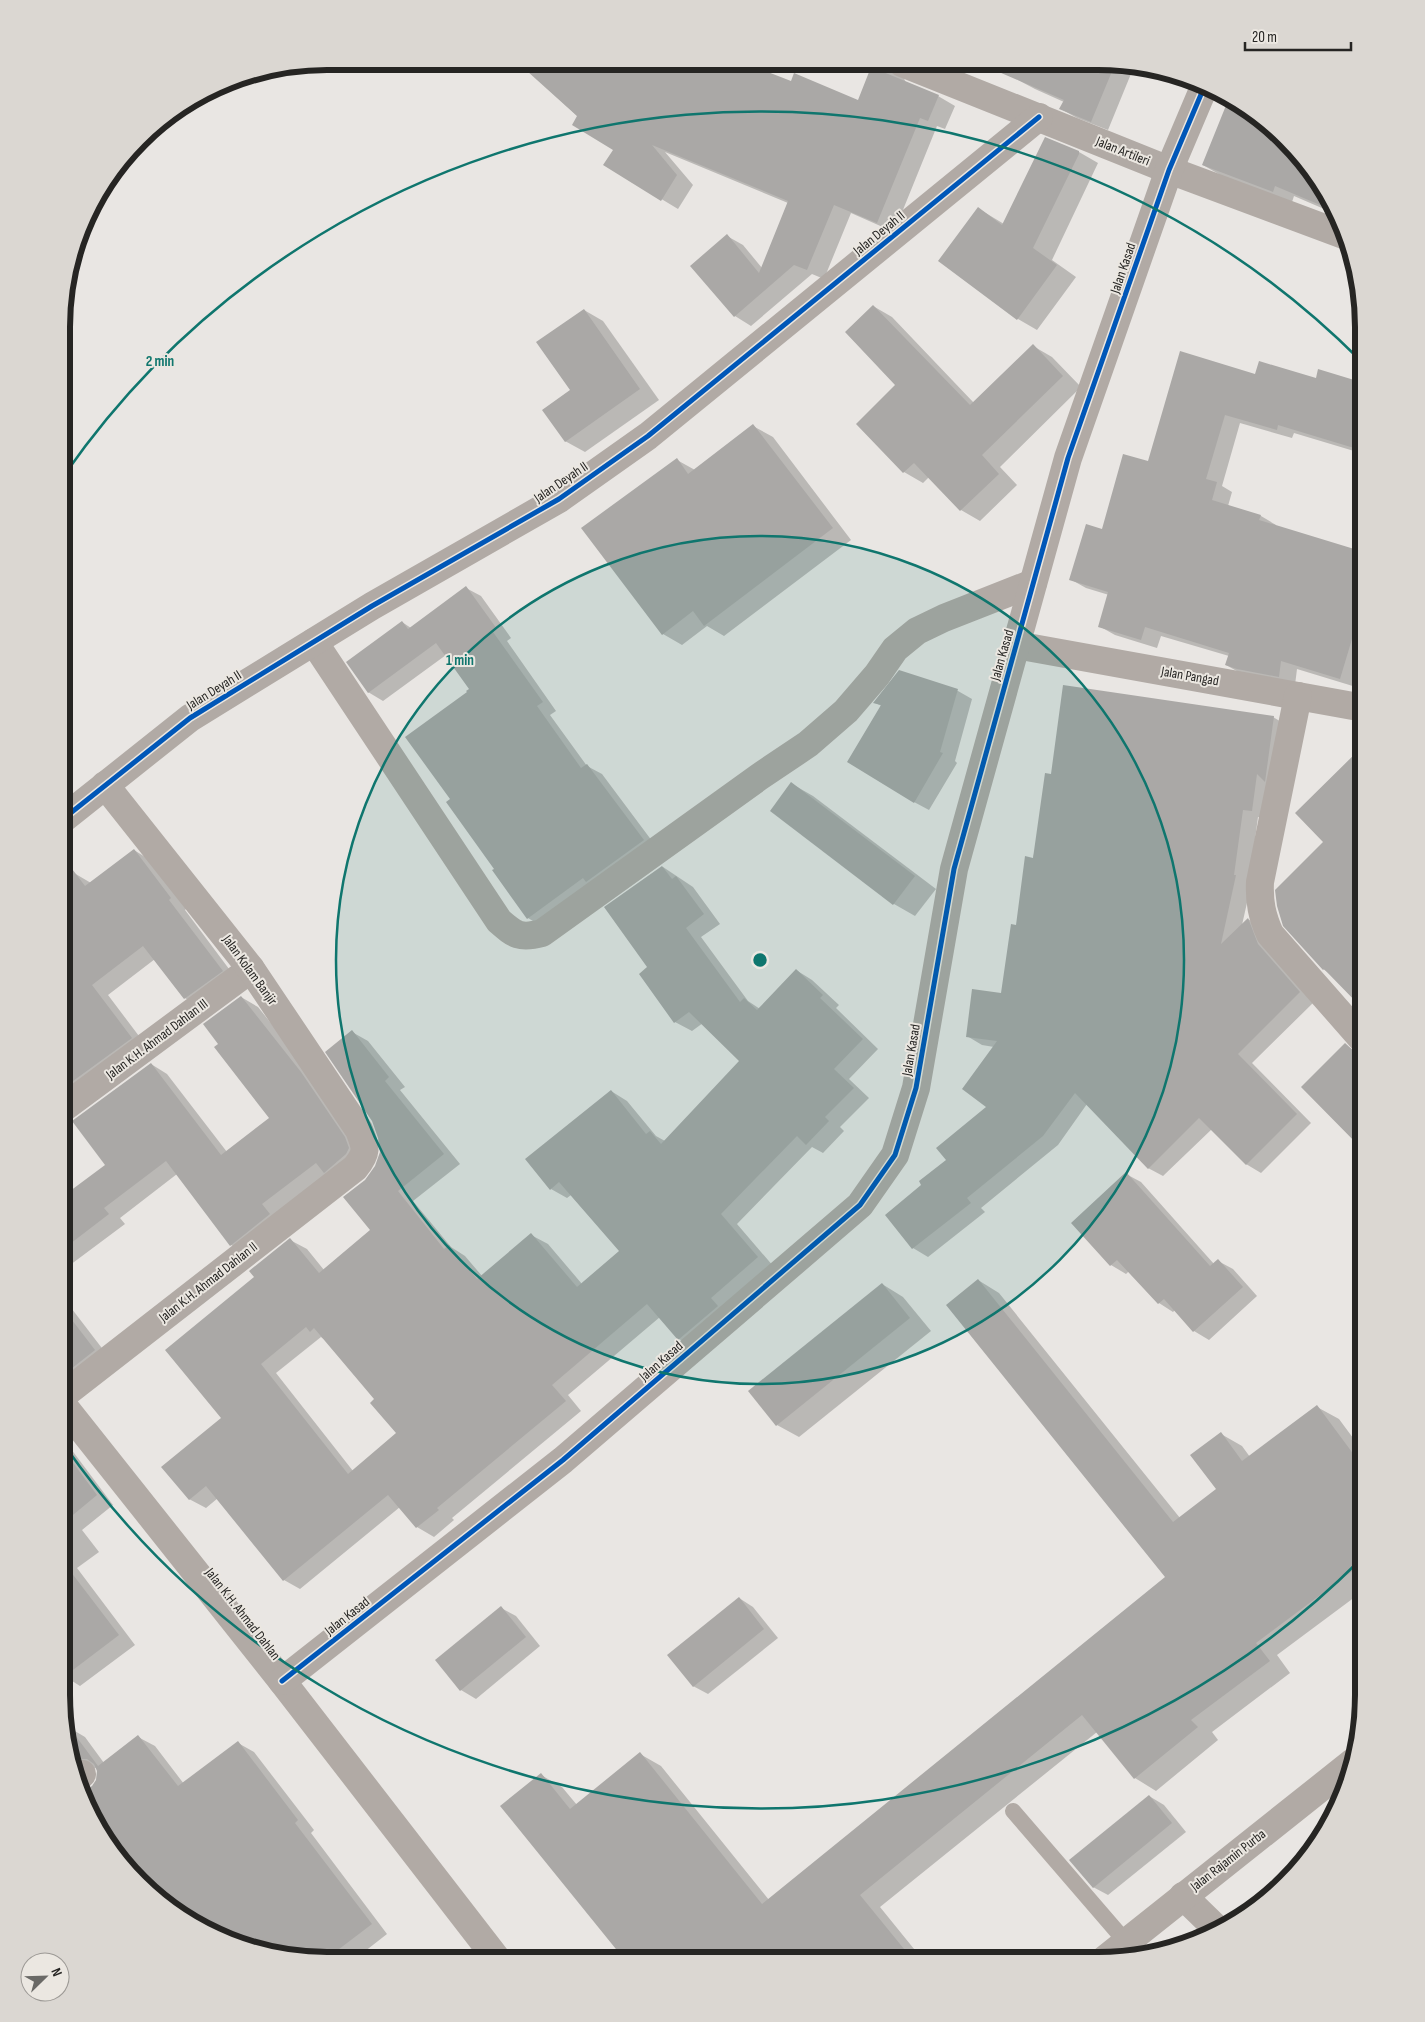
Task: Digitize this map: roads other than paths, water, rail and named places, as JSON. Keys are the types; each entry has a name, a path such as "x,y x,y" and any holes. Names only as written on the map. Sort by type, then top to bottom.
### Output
{"street":[{"name":"Jalan Artileri","path":"920,70 1169,170 1336,232"},
{"name":"Jalan Kasad","path":"282,1681 563,1460 860,1205 895,1155 916,1088 954,868 1068,458 1169,170 1202,93"},
{"name":"Jalan Deyah II","path":"70,813 190,718 372,606 558,499 648,436 1039,117"},
{"path":"314,642 499,921 518,936 529,937 542,934 808,744 846,711 876,676 895,649 917,631 944,618 1034,583"},
{"name":"Jalan Pangad","path":"1016,645 1298,696 1355,710"},
{"path":"1298,696 1260,882 1259,901 1262,916 1270,934 1355,1030"},
{"name":"Jalan Kolam Banjir","path":"105,785 251,968 359,1130 365,1146 364,1157 355,1168"},
{"name":"Jalan K.H. Ahmad Dahlan III","path":"70,1103 251,968"},
{"name":"Jalan K.H. Ahmad Dahlan II","path":"70,1390 355,1168"},
{"name":"Jalan K.H. Ahmad Dahlan","path":"70,1414 282,1681 492,1952"},
{"name":"Jalan Rajamin Purba","path":"1115,1951 1344,1769"},
{"path":"1183,1896 1213,1925"}],"lane":[{"path":"1013,1811 1126,1942"}]}
